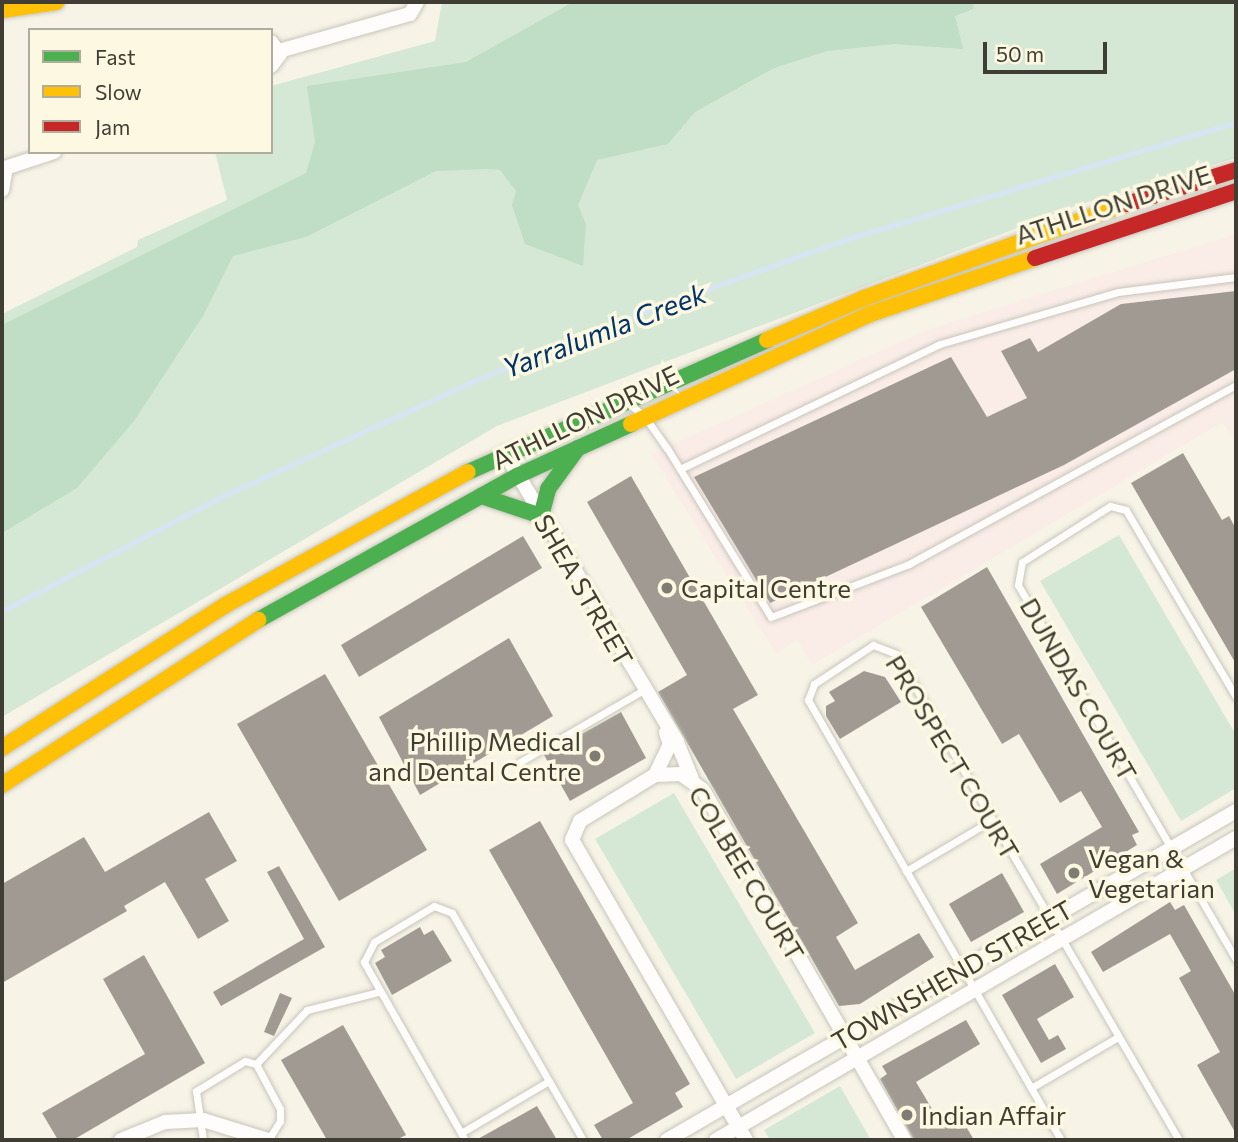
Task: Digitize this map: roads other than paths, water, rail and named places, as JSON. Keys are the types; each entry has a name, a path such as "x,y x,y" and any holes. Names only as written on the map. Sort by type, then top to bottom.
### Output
{"main road":[{"path":"2,10 56,2"},
{"name":"ATHLLON DRIVE","path":"2,747 295,565 505,453 623,399 929,273 1236,170"},
{"path":"1212,176 1236,178"},
{"name":"ATHLLON DRIVE","path":"2,785 261,618 517,476 870,314 1236,191"},
{"path":"481,496 541,516 548,489 580,446"}],"street":[{"path":"275,46 410,13 418,2"},
{"path":"2,190 4,168 48,154"},
{"name":"SHEA STREET","path":"505,453 642,691 677,742 692,779"},
{"path":"655,775 670,744 664,726"},
{"name":"COLBEE COURT","path":"742,1134 572,840 580,821 655,775 673,773 692,779 904,1140"},
{"name":"TOWNSHEND STREET","path":"667,1140 1236,811"},
{"name":"TOWNSHEND STREET","path":"716,1140 742,1134 857,1059 1236,838"},
{"path":"121,1140 165,1122 203,1120 268,1140"}],"lane":[{"path":"680,469 940,344 1118,292 1236,277"},
{"path":"623,399 645,416 771,617 909,564 1236,385"},
{"name":"DUNDAS COURT","path":"1236,697 1126,510 1111,506 1022,562 1018,585 1236,960"},
{"name":"PROSPECT COURT","path":"1061,1140 808,700 814,684 873,645 896,654 1179,1140"},
{"path":"520,762 642,691"},
{"path":"906,871 992,820"},
{"path":"549,1081 463,1137 378,992 364,962 374,942 434,906 452,913 549,1081 583,1140"},
{"path":"256,1064 307,1010 378,992"},
{"path":"1031,1088 1118,1037"},
{"path":"203,1140 203,1120 196,1091 240,1063 256,1064"},
{"path":"256,1064 280,1109 268,1140"}],"waterway":[{"name":"Yarralumla Creek","path":"2,611 215,500 474,381 646,311 847,239 1236,122"}],"place":[{"name":"Capital Centre","path":"667,588"},
{"name":"Phillip Medical and Dental Centre","path":"595,756"},
{"name":"Vegan & Vegetarian","path":"1074,873"},
{"name":"Indian Affair","path":"907,1115"}]}
